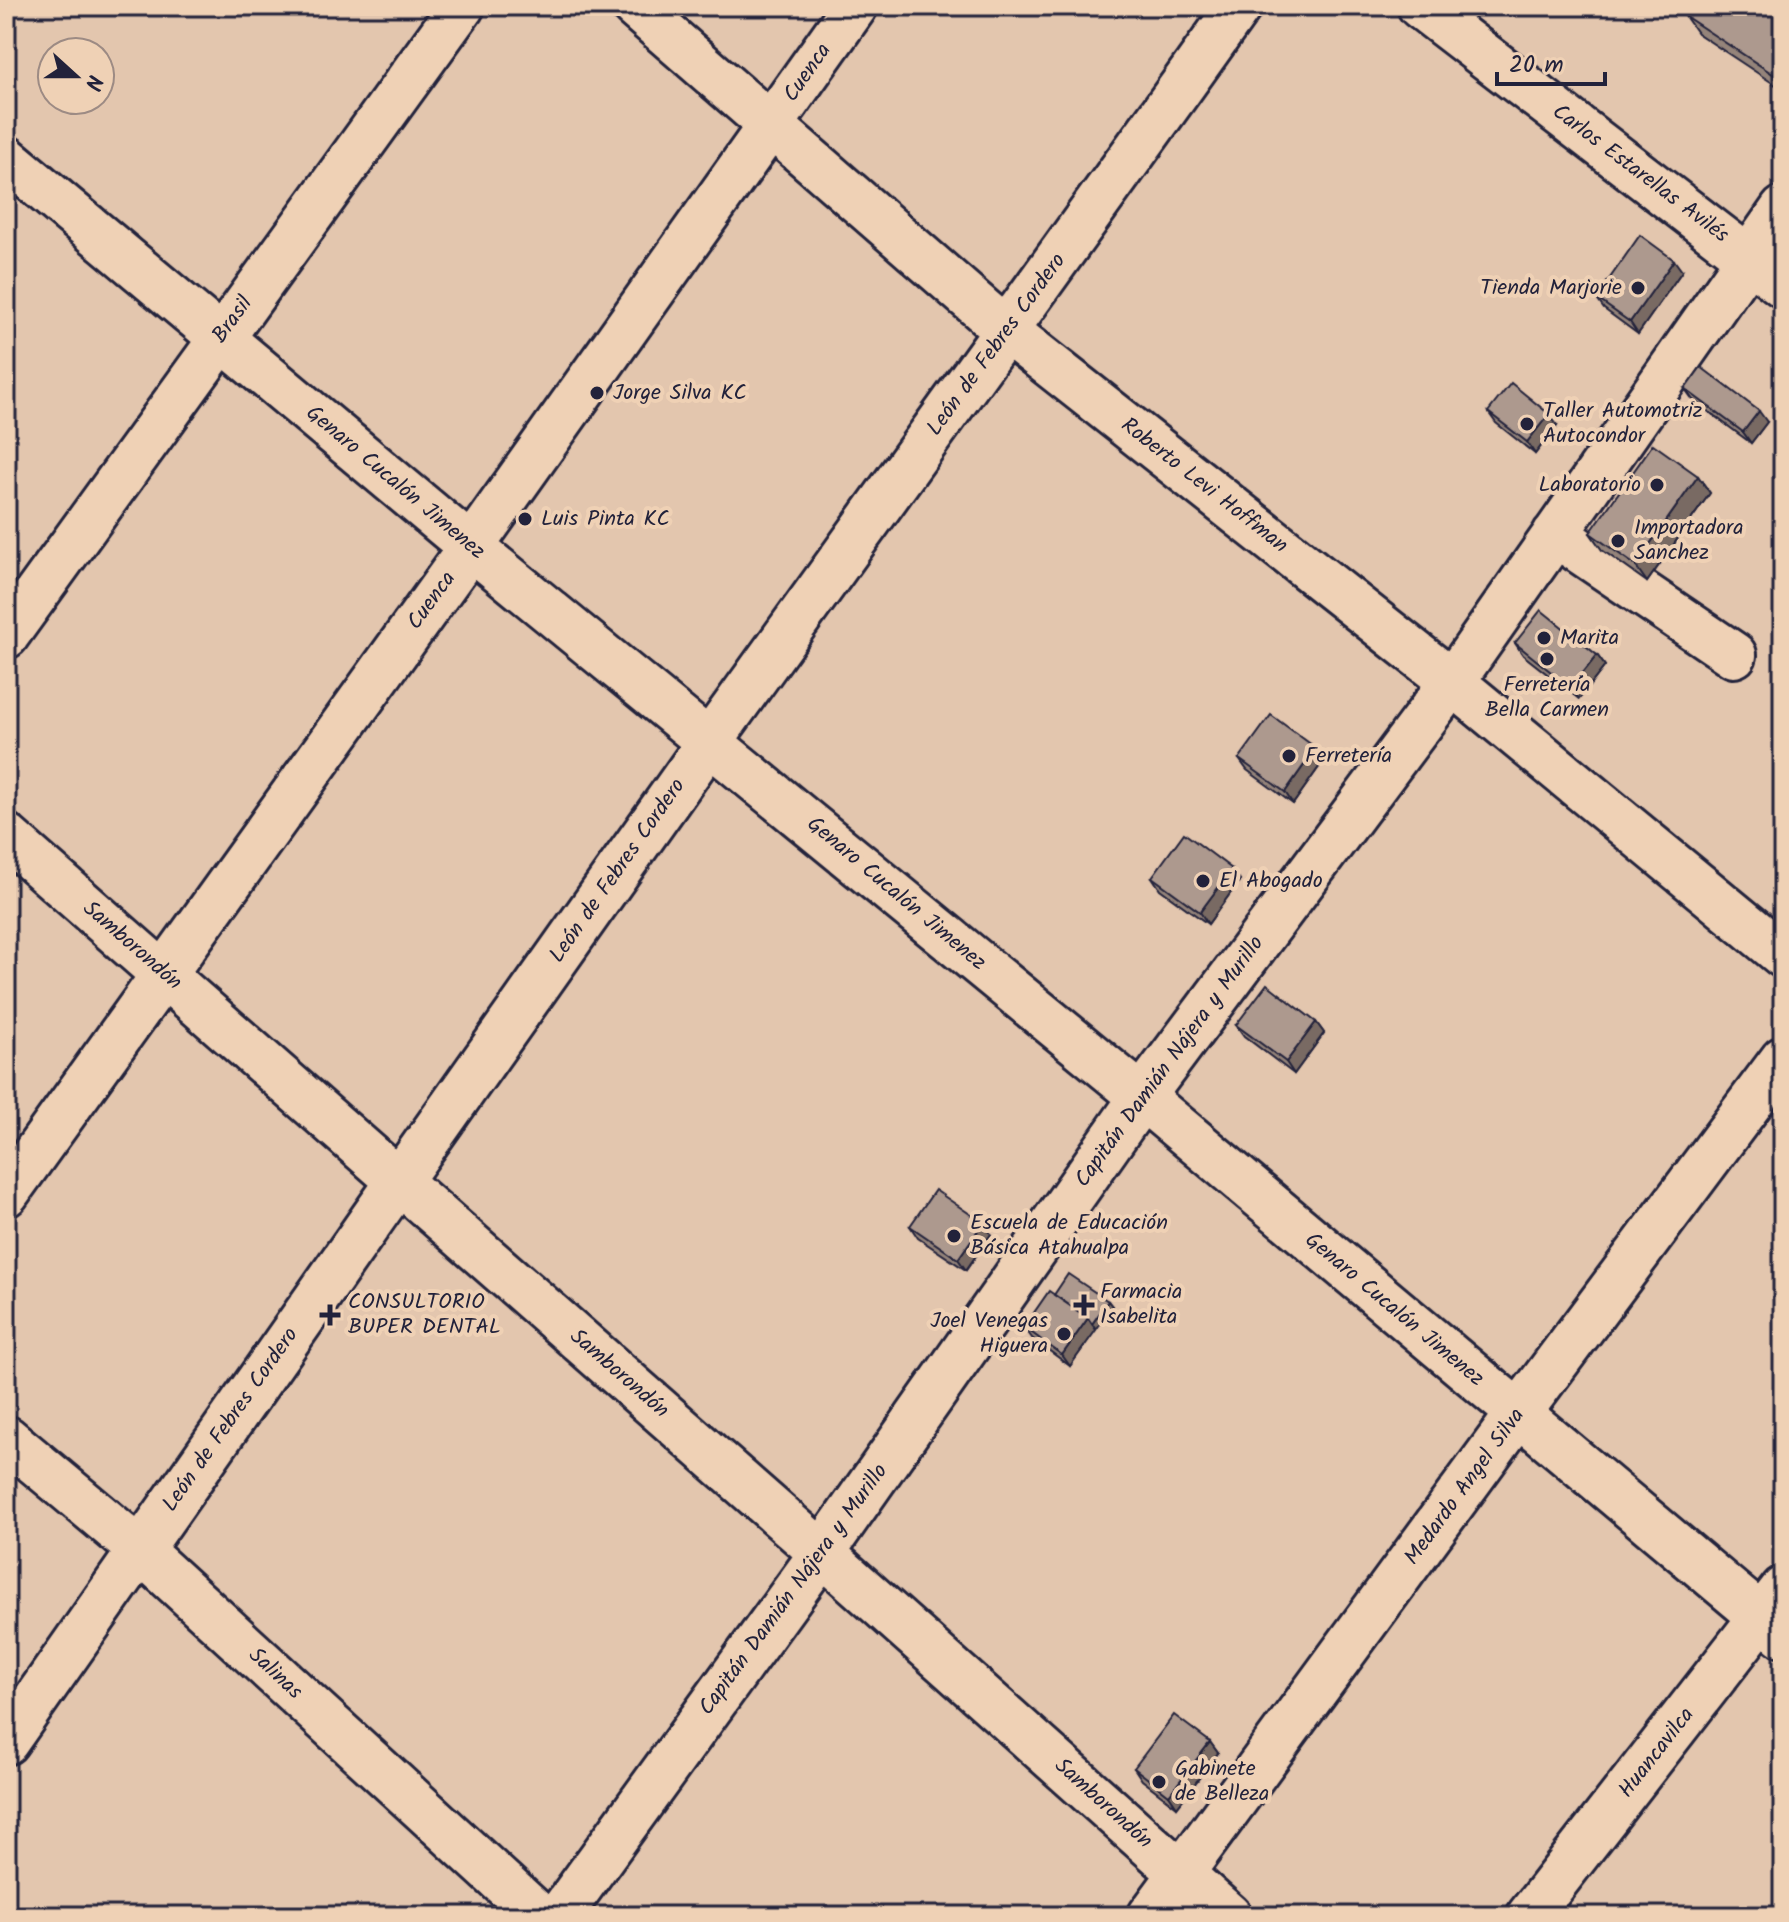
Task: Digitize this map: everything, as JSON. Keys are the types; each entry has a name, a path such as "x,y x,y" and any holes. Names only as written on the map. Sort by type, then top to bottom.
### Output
{"street":[{"name":"Brasil","path":"6,636 462,6"},
{"name":"Roberto Levi Hoffman","path":"634,6 1007,331 1452,682 1783,955"},
{"name":"Cuenca","path":"6,1194 855,6"},
{"name":"León de Febres Cordero","path":"6,1742 398,1181 1239,6"},
{"name":"Carlos Estarellas Avilés","path":"1420,6 1783,285"},
{"name":"Genaro Cucalón Jimenez","path":"6,158 471,547 1142,1097 1518,1414 1776,1614"},
{"name":"Capitán Damián Nájera y Murillo","path":"559,1916 822,1553 1142,1097 1452,682 1783,209"},
{"path":"1555,534 1734,655"},
{"name":"Samborondón","path":"6,836 822,1553 1229,1916"},
{"name":"Medardo Angel Silva","path":"1150,1916 1783,1059"},
{"name":"Salinas","path":"6,1438 140,1550 539,1916"},
{"name":"Huancavilca","path":"1529,1916 1776,1614"}],"building":[{"path":"1692,6 1783,6 1783,65 1776,76 1685,16"},
{"path":"1640,235 1674,260 1630,322 1596,298"},
{"path":"1701,367 1759,411 1743,432 1685,389"},
{"name":"Taller Automotriz Autocondor","path":"1511,383 1549,414 1527,442 1488,412"},
{"path":"1653,444 1698,476 1635,565 1590,533"},
{"path":"1541,610 1597,655 1571,688 1515,643"},
{"path":"1271,715 1316,748 1285,792 1239,759"},
{"path":"1184,833 1232,869 1200,912 1152,877"},
{"path":"1267,984 1316,1022 1286,1062 1236,1025"},
{"name":"Escuela de Educación Básica Atahualpa","path":"935,1190 983,1223 958,1259 910,1226"},
{"name":"Farmacia Isabelita","path":"1068,1274 1108,1301 1092,1324 1054,1295"},
{"name":"Joel Venegas Higuera","path":"1049,1291 1088,1318 1062,1355 1024,1327"},
{"path":"1174,1715 1210,1742 1169,1795 1134,1768"}],"place":[{"name":"Tienda Marjorie","path":"1638,288"},
{"name":"Jorge Silva KC","path":"597,393"},
{"name":"Taller Automotriz Autocondor","path":"1527,424"},
{"name":"Laboratorio","path":"1657,485"},
{"name":"Luis Pinta KC","path":"525,519"},
{"name":"Importadora Sanchez","path":"1618,541"},
{"name":"Marita","path":"1544,638"},
{"name":"Ferretería Bella Carmen","path":"1547,659"},
{"name":"Ferretería","path":"1289,756"},
{"name":"El Abogado","path":"1203,881"},
{"name":"Escuela de Educación Básica Atahualpa","path":"954,1236"},
{"name":"Farmacia Isabelita","path":"1084,1305"},
{"name":"CONSULTORIO BUPER DENTAL","path":"330,1315"},
{"name":"Joel Venegas Higuera","path":"1064,1334"},
{"name":"Gabinete de Belleza","path":"1159,1782"}]}
